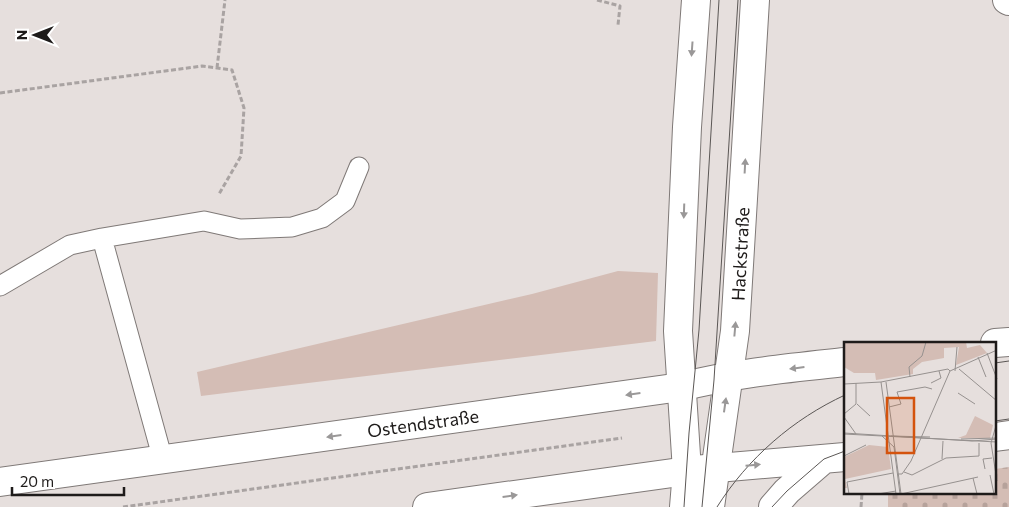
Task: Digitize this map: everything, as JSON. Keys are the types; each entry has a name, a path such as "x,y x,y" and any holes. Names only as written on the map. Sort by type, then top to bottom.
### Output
{"street":[{"path":"684,507 687,471 678,331 687,126 696,0"},
{"name":"Hackstraße","path":"710,507 735,331 755,0"},
{"path":"996,344 1009,342"},
{"name":"Ostendstraße","path":"0,482 682,387 729,377 844,362"},
{"path":"996,437 1009,436"},
{"path":"427,507 687,471 835,458"},
{"path":"773,507 787,491 835,458"}],"lane":[{"path":"0,286 70,245 102,238 204,221 240,228 292,227 322,218 345,201 359,167"},
{"path":"102,238 163,460"}],"path":[{"path":"217,68 225,0"},
{"path":"597,0 620,6 618,25"},
{"path":"0,93 202,66 232,70 244,108 241,156 204,221"},
{"path":"123,507 622,438"},
{"path":"861,507 862,494"}],"green space":[{"path":"618,271 658,273 656,341 201,396 197,372 532,294"},
{"path":"1009,467 1009,507 888,507 888,494 996,494 996,469"}],"tram line":[{"path":"684,507 699,330 719,0"},
{"path":"702,507 714,380 738,0"},
{"path":"996,363 1009,361"},
{"path":"717,507 729,489 757,456 807,416 844,396"},
{"path":"996,421 1009,419"},
{"path":"772,507 787,491 824,459 844,451"}]}
